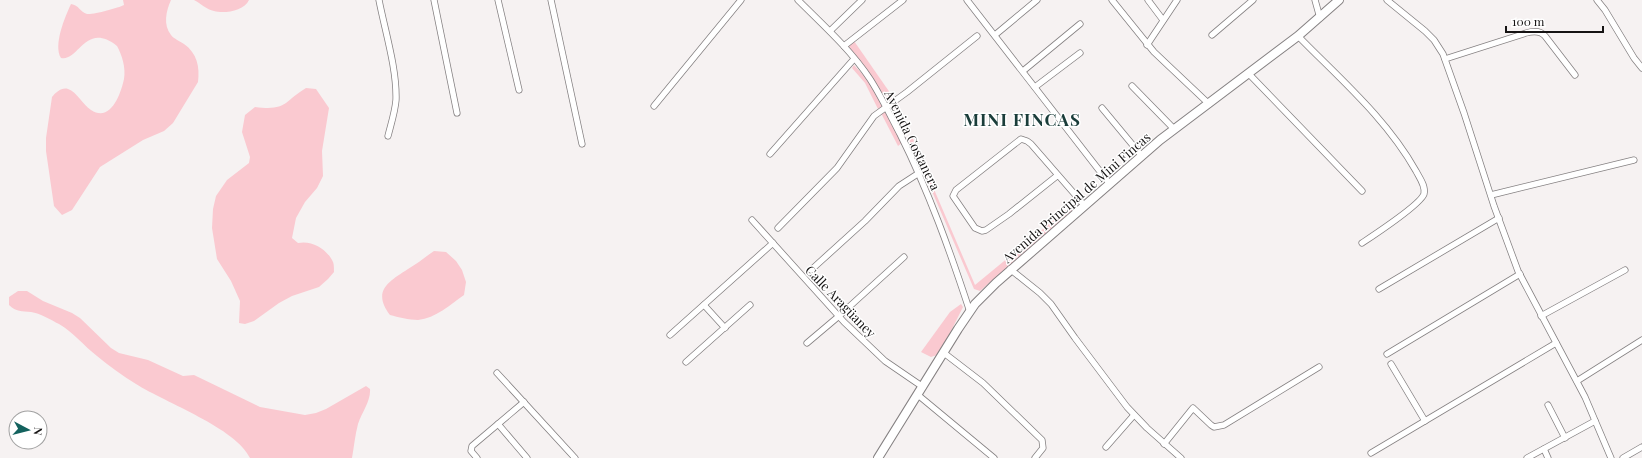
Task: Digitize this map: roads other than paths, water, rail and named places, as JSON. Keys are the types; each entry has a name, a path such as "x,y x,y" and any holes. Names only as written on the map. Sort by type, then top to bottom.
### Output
{"street":[{"path":"379,0 392,65 396,99 395,111 388,136"},
{"path":"434,0 457,113"},
{"path":"498,0 519,90"},
{"path":"551,0 582,144"},
{"path":"654,106 741,0"},
{"name":"Avenida Costanera","path":"798,0 844,46 870,78 919,173 947,242 970,312"},
{"path":"830,31 862,0"},
{"path":"844,46 903,0"},
{"path":"966,0 995,35 1109,183"},
{"path":"995,35 1037,0"},
{"path":"1112,0 1147,45 1209,104"},
{"path":"1148,0 1163,20"},
{"path":"1147,45 1177,0"},
{"path":"1212,35 1253,0"},
{"path":"1315,0 1320,18"},
{"name":"Avenida Principal de Mini Fincas","path":"878,458 970,312 985,294 1010,270 1141,155 1298,36 1339,0"},
{"path":"1386,0 1434,40 1445,59 1499,218 1520,274 1541,316 1577,381 1611,458"},
{"path":"1597,0 1642,68"},
{"path":"1023,71 1080,24"},
{"path":"1445,59 1536,31 1543,33 1546,36 1574,75"},
{"path":"778,228 837,168 869,122 977,36"},
{"path":"1298,36 1382,122 1410,160 1423,186 1423,195 1421,198 1406,212 1362,243"},
{"path":"1035,87 1080,53"},
{"path":"770,154 854,59"},
{"path":"1249,74 1362,191"},
{"path":"1132,86 1174,129"},
{"path":"1102,108 1141,155"},
{"path":"1058,175 1009,214 986,230 975,228 953,196 956,190 1021,139 1031,144 1058,175 1084,205"},
{"path":"1491,195 1634,160"},
{"path":"811,270 899,186 919,173"},
{"path":"1379,289 1499,218"},
{"name":"Calle Aragüaney","path":"752,220 839,316 885,362 923,386"},
{"path":"670,335 773,243"},
{"path":"807,343 904,257"},
{"path":"1010,270 1040,293 1051,304 1134,415 1178,457"},
{"path":"1541,316 1625,270"},
{"path":"1387,354 1520,274"},
{"path":"704,305 725,328"},
{"path":"686,362 750,305"},
{"path":"1577,381 1642,340"},
{"path":"1371,453 1556,343"},
{"path":"944,353 983,383 1042,440 1043,448 1035,458"},
{"path":"1391,364 1425,421"},
{"path":"1164,444 1193,408 1214,427 1224,425 1319,367"},
{"path":"496,373 575,458"},
{"path":"918,395 959,427 994,458"},
{"path":"477,458 471,451 472,446 524,402"},
{"path":"1548,405 1564,438"},
{"path":"1106,447 1134,415"},
{"path":"1527,458 1595,421"},
{"path":"498,424 527,458"},
{"path":"1623,458 1642,447"},
{"path":"1544,449 1548,458"}],"district":[{"name":"MINI FINCAS","path":"1022,119"}]}
